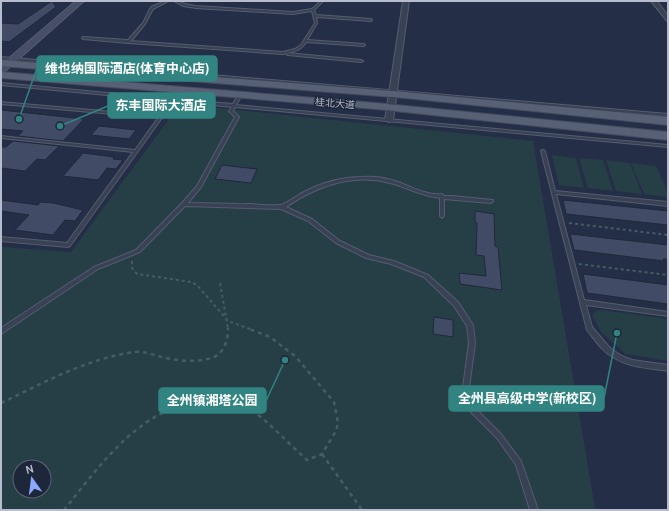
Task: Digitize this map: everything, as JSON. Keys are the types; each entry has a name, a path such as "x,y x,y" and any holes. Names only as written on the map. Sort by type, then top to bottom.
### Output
{"main road":[{"path":"5,63 80,1"},
{"name":"桂北大道","path":"5,63 394,92 668,121"},
{"name":"桂北大道","path":"1,76 391,108 668,136"}],"street":[{"path":"389,120 406,1"},
{"path":"654,1 668,20"}],"lane":[{"path":"128,42 144,23 152,8 167,1"},
{"path":"175,1 184,6 196,8 286,13 313,10 322,1"},
{"path":"283,53 299,49 305,41 316,24 316,16 313,10"},
{"path":"316,16 371,20"},
{"path":"83,38 283,53 361,61"},
{"path":"305,41 364,45"},
{"path":"1,84 668,146"},
{"path":"1,239 68,245 180,90"},
{"path":"394,92 668,115"},
{"path":"1,330 96,268 143,248 199,187 237,117 231,111 240,95"},
{"path":"1,103 160,117"},
{"path":"1,137 136,151"},
{"path":"543,151 589,328 612,354 625,362 668,368"},
{"path":"282,207 305,193 321,186 345,179 358,178 389,181 426,194 491,200"},
{"path":"554,192 668,204"},
{"path":"442,196 442,216"},
{"path":"184,204 282,207 310,220 338,242 368,256 392,262 426,276 456,304 467,319 472,336 465,391 468,400 472,409 510,449 519,463 534,510"},
{"path":"582,302 668,314"}],"path":[{"path":"562,222 668,235"},
{"path":"64,510 104,460 144,422 166,410 196,401 224,400 252,410 307,460 322,454 336,431 338,423 334,402 295,356 270,337 228,321 197,285 191,282 137,274 132,268 131,254"},
{"path":"572,263 668,275"},
{"path":"1,403 64,374 117,354 140,351 166,358 209,359 218,355 226,347 228,321 220,283"},
{"path":"322,454 362,510"}],"shaded area":[{"path":"180,104 533,141 595,508 605,510 1,510 1,247 71,252"},
{"path":"552,155 576,158 584,188 559,185"},
{"path":"579,158 603,160 613,191 588,188"},
{"path":"606,160 630,163 642,194 616,191"},
{"path":"631,163 656,166 668,193 668,197 644,194"},
{"path":"602,310 668,319 668,361 626,354 601,332 592,315 596,311"}],"building":[{"path":"52,1 56,7 9,42 1,41 1,23 18,24"},
{"path":"1,110 84,119 63,141 18,136 23,131 1,129"},
{"path":"99,126 136,130 129,139 91,135"},
{"path":"13,141 59,146 45,160 37,159 25,171 1,168 1,147 6,147"},
{"path":"83,153 114,157 113,159 123,160 116,169 107,168 98,180 63,176"},
{"path":"222,165 257,169 251,183 215,179"},
{"path":"1,200 38,205 40,202 53,203 83,210 75,221 65,220 53,235 15,230 29,215 1,211"},
{"path":"563,200 668,211 668,225 566,214"},
{"path":"475,211 494,214 495,246 498,247 502,290 460,284 459,273 486,276 484,256 476,255 477,223 475,222"},
{"path":"570,234 668,245 668,259 663,259 664,261 574,250"},
{"path":"583,274 668,285 668,304 587,293"},
{"path":"434,317 453,320 453,337 433,334"}],"place":[{"name":"维也纳国际酒店(体育中心店)","path":"19,119"},
{"name":"东丰国际大酒店","path":"60,126"},
{"name":"全州县高级中学(新校区)","path":"617,333"},
{"name":"全州镇湘塔公园","path":"285,360"}]}
